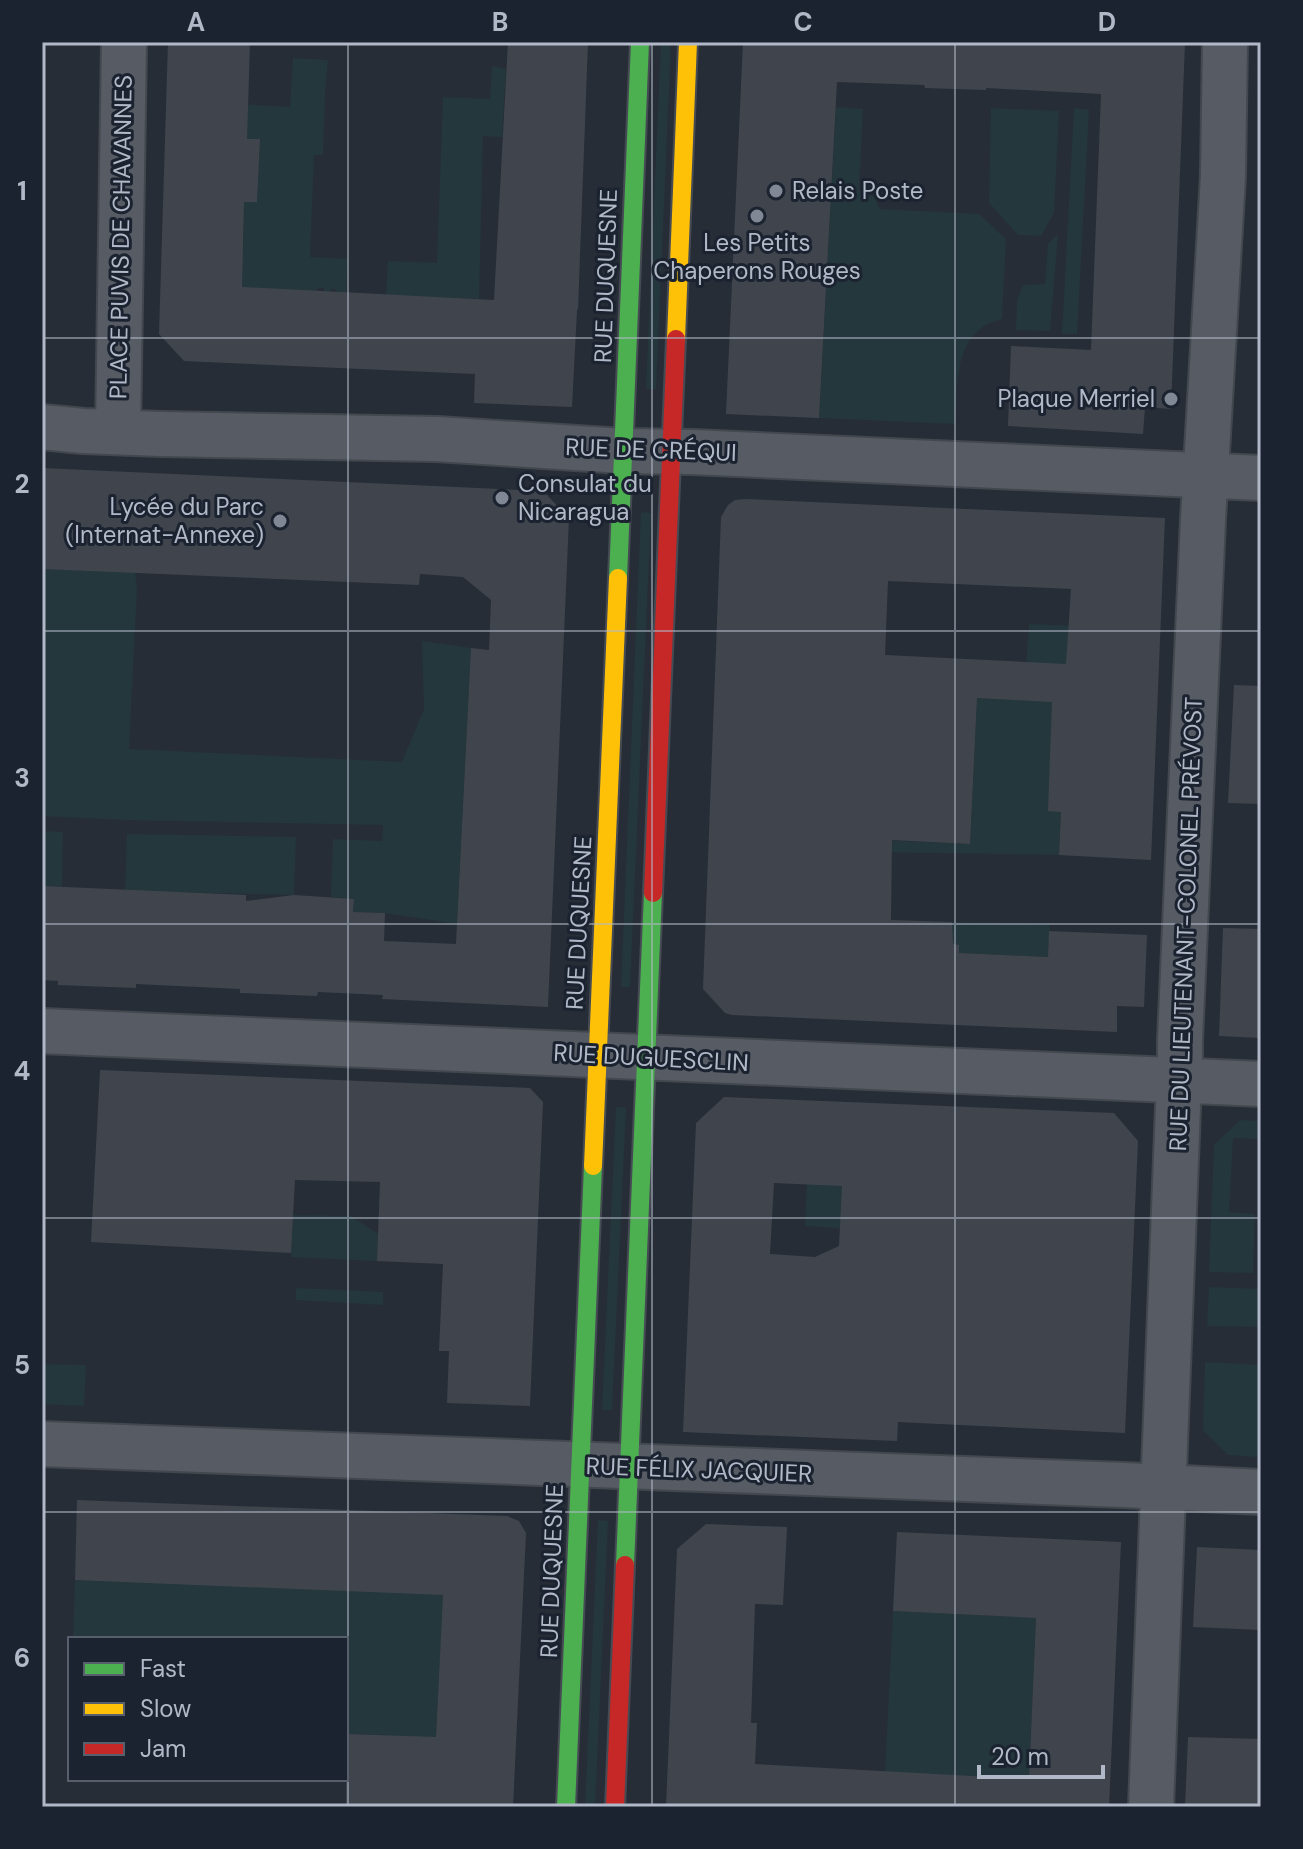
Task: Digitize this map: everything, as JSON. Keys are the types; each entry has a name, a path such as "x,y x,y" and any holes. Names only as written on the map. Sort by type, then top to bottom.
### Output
{"main road":[{"name":"RUE DUQUESNE","path":"566,1807 640,42"},
{"path":"615,1807 688,42"}],"street":[{"name":"PLACE PUVIS DE CHAVANNES","path":"118,431 124,42"},
{"name":"RUE DU LIEUTENANT-COLONEL PRÉVOST","path":"1151,1807 1180,1026 1223,176 1225,42"},
{"name":"RUE DE CRÉQUI","path":"42,427 83,431 437,439 623,451 1261,478"},
{"name":"RUE DUGUESCLIN","path":"42,1031 1261,1084"},
{"name":"RUE FÉLIX JACQUIER","path":"42,1444 1261,1492"}],"green space":[{"path":"661,42 671,42 656,389 646,389"},
{"path":"293,58 328,60 323,155 314,155 310,257 348,259 346,293 337,293 336,289 324,292 324,288 317,288 317,292 235,287 243,250 244,201 257,202 260,140 238,138 239,104 290,107"},
{"path":"492,66 506,69 502,137 483,136 479,299 386,295 388,261 437,263 443,97 490,99"},
{"path":"836,107 863,109 859,190 874,197 880,209 979,214 1006,239 1002,319 984,326 967,346 957,384 956,424 819,418"},
{"path":"991,108 1059,111 1054,213 1041,236 1018,235 989,203"},
{"path":"1074,108 1089,110 1077,334 1062,334"},
{"path":"1058,234 1050,331 1016,330 1017,300 1023,285 1045,284 1048,244"},
{"path":"641,512 651,513 630,987 621,987"},
{"path":"42,569 135,572 137,589 129,749 402,762 424,709 422,641 471,648 457,924 385,913 353,912 354,899 331,897 333,839 382,841 383,825 42,816"},
{"path":"1029,624 1109,627 1061,812 1059,855 875,852 877,840 970,844 977,698 1024,700"},
{"path":"42,831 63,832 62,887 42,886"},
{"path":"127,834 296,837 294,895 125,891"},
{"path":"952,922 1050,924 1048,957 959,953 951,944"},
{"path":"616,1107 626,1108 612,1410 602,1410"},
{"path":"1240,1120 1261,1121 1261,1139 1233,1138 1229,1212 1255,1214 1253,1273 1209,1272 1214,1145"},
{"path":"807,1182 860,1184 914,1233 805,1226"},
{"path":"293,1215 351,1216 378,1234 377,1261 291,1257"},
{"path":"1209,1287 1261,1289 1261,1327 1207,1326"},
{"path":"296,1288 383,1292 383,1305 296,1300"},
{"path":"1205,1362 1261,1365 1259,1457 1228,1455 1203,1430"},
{"path":"42,1364 86,1365 84,1406 42,1404"},
{"path":"598,1520 608,1521 595,1807 585,1807"},
{"path":"75,1580 444,1586 435,1754 388,1752 389,1735 348,1734 348,1637 73,1637"},
{"path":"893,1611 1036,1618 1029,1779 885,1772"}],"building":[{"path":"168,42 250,42 247,139 260,139 257,202 244,202 242,287 494,300 508,42 588,42 572,407 474,403 475,374 184,361 159,334"},
{"path":"743,42 1185,42 1171,409 1145,407 1143,434 1008,426 1011,346 1091,350 1101,94 837,82 819,418 726,414"},
{"path":"42,468 543,491 569,518 548,1007 382,999 383,995 318,992 317,996 136,984 136,988 58,985 58,981 42,980 42,886 246,895 246,901 294,895 354,899 353,912 385,913 384,941 456,944 471,648 489,650 491,600 463,577 420,574 419,585 42,569"},
{"path":"735,500 1165,518 1151,860 1059,855 1061,812 1048,811 1052,702 977,698 970,844 892,840 891,920 952,922 953,944 959,945 959,953 1048,957 1049,931 1147,935 1144,1007 1117,1006 1117,1032 732,1015 725,1013 703,989 721,517","holes":["888,581 1071,589 1066,664 885,655"]},
{"path":"1234,685 1261,686 1261,804 1228,803"},
{"path":"1223,928 1261,929 1261,1038 1219,1036"},
{"path":"100,1070 530,1088 543,1102 530,1406 447,1403 449,1351 439,1351 443,1264 377,1261 380,1182 295,1180 291,1253 91,1242"},
{"path":"724,1097 1114,1113 1138,1141 1125,1433 898,1422 897,1441 683,1432 696,1123","holes":["774,1183 842,1186 839,1246 815,1257 770,1254"]},
{"path":"77,1500 507,1516 519,1521 526,1533 513,1807 346,1807 348,1734 436,1737 443,1595 75,1580"},
{"path":"706,1524 787,1527 783,1605 755,1604 751,1723 757,1723 755,1764 1029,1779 1036,1618 893,1611 897,1532 1121,1542 1109,1807 666,1807 677,1549"},
{"path":"1197,1547 1261,1550 1261,1630 1193,1627"},
{"path":"1188,1737 1261,1739 1261,1807 1185,1807"}],"traffic: fast":[{"path":"618,578 640,42"},
{"path":"625,1565 653,893"},
{"path":"566,1807 593,1166"}],"traffic: slow":[{"path":"676,339 688,42"},
{"path":"593,1166 618,578"}],"traffic: jam":[{"path":"653,893 676,339"},
{"path":"615,1807 625,1565"}],"place":[{"name":"Relais Poste","path":"776,191"},
{"name":"Les Petits Chaperons Rouges","path":"757,216"},
{"name":"Plaque Merriel","path":"1171,399"},
{"name":"Consulat du Nicaragua","path":"502,498"},
{"name":"Lycée du Parc (Internat-Annexe)","path":"280,521"}]}
